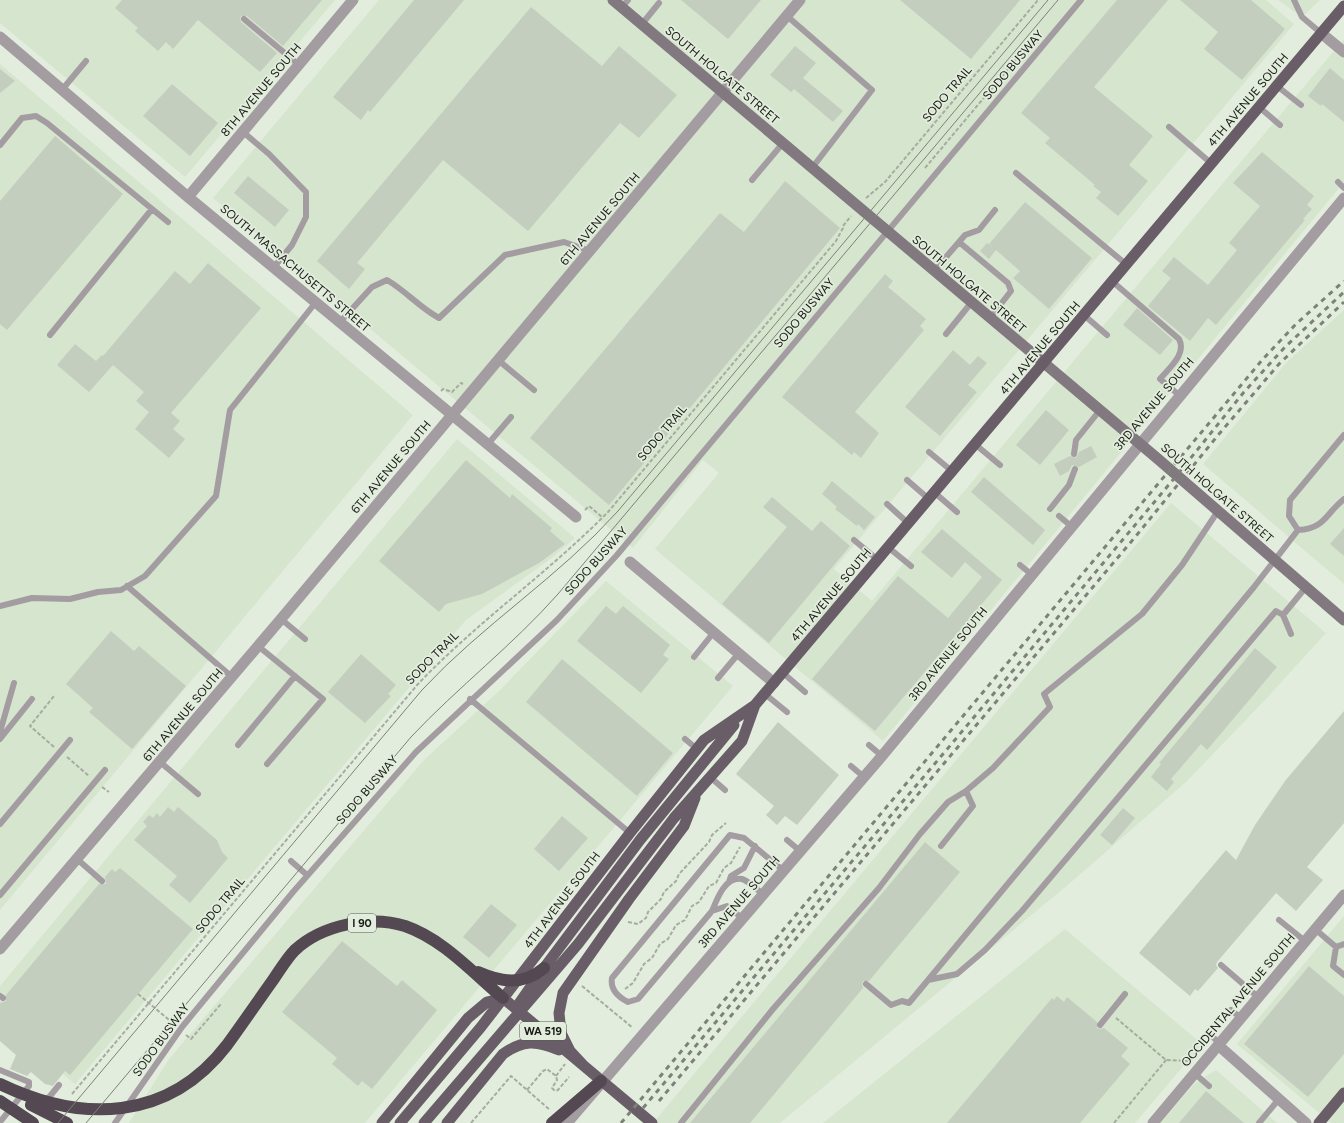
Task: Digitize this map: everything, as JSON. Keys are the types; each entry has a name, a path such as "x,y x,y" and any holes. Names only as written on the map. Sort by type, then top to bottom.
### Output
{"highway":[{"name":"I 90","path":"0,1083 32,1100 87,1113 111,1112 135,1108 161,1098 194,1078 214,1060 226,1046 295,950 322,933 352,924 382,922 405,926 432,939 464,965"},
{"path":"464,965 498,980 509,981 525,979 544,968"},
{"path":"464,965 504,998"},
{"path":"553,1119 601,1081"},
{"path":"0,1089 67,1123"},
{"path":"0,1101 33,1123"},
{"path":"13,1110 40,1123"}],"main road":[{"name":"SOUTH HOLGATE STREET","path":"613,0 625,4 642,24 971,303 1139,443 1344,620"},
{"name":"4TH AVENUE SOUTH","path":"400,1123 481,1027 630,833 704,740 755,706 1045,364 1344,6"},
{"name":"4TH AVENUE SOUTH","path":"424,1123 578,944 674,818 742,741 755,706"},
{"path":"504,998 516,1008 544,968 640,840 714,748 755,706"},
{"path":"584,1066 570,1051 561,1033 559,1013 563,993 684,826 698,791"},
{"path":"503,1054 508,1041 510,1020 504,998"},
{"path":"382,1123 468,1018 487,1002 504,998"},
{"name":"WA 519","path":"516,1008 569,1057 584,1066 652,1123"},
{"path":"446,1123 503,1054 515,1046 529,1042 544,1044 569,1057"},
{"path":"1319,1123 1344,1093"}],"street":[{"name":"8TH AVENUE SOUTH","path":"188,197 353,0"},
{"name":"6TH AVENUE SOUTH","path":"0,949 281,619 800,0"},
{"path":"1321,33 1344,52"},
{"name":"SOUTH MASSACHUSETTS STREET","path":"0,37 61,91 188,197 576,517"},
{"name":"3RD AVENUE SOUTH","path":"567,1123 882,756 1139,443 1344,198"},
{"path":"630,562 774,683"},
{"name":"OCCIDENTAL AVENUE SOUTH","path":"1152,1123 1344,895"},
{"path":"1219,1044 1306,1123"}],"lane":[{"name":"SODO BUSWAY","path":"115,1123 182,1027 307,875 416,752 470,699 557,620 617,554 1082,0"},
{"path":"1294,0 1302,17 1321,33"},
{"path":"642,24 659,3"},
{"path":"787,16 872,90 812,168"},
{"path":"244,19 299,65"},
{"path":"61,91 86,61"},
{"path":"1277,86 1301,105"},
{"path":"1259,107 1280,125"},
{"path":"0,145 22,118 36,116 47,123 168,222"},
{"path":"1169,127 1212,164"},
{"path":"242,132 269,154 306,192 306,218 292,245 274,268"},
{"path":"752,180 783,143"},
{"path":"1016,173 1127,265"},
{"path":"1338,182 1344,188"},
{"path":"50,335 152,209"},
{"path":"934,271 965,235 979,230 995,210"},
{"path":"340,322 372,287 386,280 397,286 425,310 439,318 505,255 564,242 590,252"},
{"path":"959,242 1008,283 1011,291 990,318"},
{"path":"1113,282 1175,335 1181,342 1181,352 1160,379 1179,395"},
{"path":"0,606 32,598 70,599 98,592 121,590 145,576 216,496 230,410 316,302"},
{"path":"946,334 971,303"},
{"path":"1085,316 1107,335"},
{"path":"498,360 534,390"},
{"path":"1074,454 1076,440 1100,410"},
{"path":"488,444 511,417"},
{"path":"1298,530 1288,516 1290,500 1344,435"},
{"path":"976,445 1000,465"},
{"path":"929,452 953,472"},
{"path":"1050,509 1069,486 1074,469"},
{"path":"906,480 958,512"},
{"path":"1298,530 1310,530 1321,524 1344,499"},
{"path":"886,504 910,524"},
{"path":"681,1123 773,1009 879,888 920,834 948,802 966,791 993,768 1050,707 1044,694 1142,614 1182,565 1218,511"},
{"path":"1059,516 1071,526"},
{"path":"866,984 891,1005 902,1001 909,1003 1254,587 1298,530"},
{"path":"854,540 878,560"},
{"path":"889,548 911,566"},
{"path":"1020,565 1031,574"},
{"path":"127,586 232,677"},
{"path":"1283,615 1306,587"},
{"path":"928,980 957,974 985,950 1022,910 1276,611 1283,615 1291,634"},
{"path":"281,619 305,639"},
{"path":"694,657 714,632"},
{"path":"258,646 323,699 267,764"},
{"path":"718,678 739,653"},
{"path":"783,672 805,692"},
{"path":"238,746 295,676"},
{"path":"0,732 14,683"},
{"path":"765,694 787,712"},
{"path":"0,739 32,699"},
{"path":"470,699 630,833"},
{"path":"685,739 697,749"},
{"path":"0,824 70,740"},
{"path":"869,745 882,756"},
{"path":"160,762 198,794"},
{"path":"851,766 864,777"},
{"path":"0,895 105,770"},
{"path":"710,778 725,790"},
{"path":"941,846 973,806 966,791"},
{"path":"754,846 744,868 731,876 729,882 718,896 712,911 638,999 628,1002 614,992 611,983 612,978 730,835 744,838 754,846 783,870"},
{"path":"787,840 800,851"},
{"path":"77,859 102,881"},
{"path":"291,861 307,875"},
{"path":"729,882 742,879 763,894"},
{"path":"712,911 727,906 742,918"},
{"path":"1279,920 1305,941"},
{"path":"1315,930 1336,947"},
{"path":"1336,947 1344,944"},
{"path":"1336,947 1333,966 1344,975"},
{"path":"1221,965 1258,997"},
{"path":"1100,1025 1126,994"},
{"path":"1231,1010 1241,1018"},
{"path":"1210,1034 1219,1044"},
{"path":"0,1071 2,1077 0,1083"},
{"path":"0,1071 29,1082 29,1086 0,1122"},
{"path":"1194,1073 1209,1086"},
{"path":"27,1123 59,1085"},
{"path":"1259,1123 1279,1099"}],"path":[{"name":"SODO TRAIL","path":"868,196 885,182 1038,0"},
{"path":"925,168 1029,44 1039,36"},
{"name":"SODO TRAIL","path":"70,1096 418,684 466,637 572,548 602,517 836,241 846,221"},
{"path":"439,394 443,389 452,392 461,383 465,386"},
{"path":"576,517 589,506 602,517"},
{"path":"628,922 638,924 646,918 648,912 661,899 664,892 676,881 679,874 709,842 712,835 726,823"},
{"path":"623,991 633,983 644,964 652,958 660,944 668,939 676,925 685,920 692,906 699,902 709,886 716,883 724,868 731,863 740,846"},
{"path":"582,986 632,1028"},
{"path":"138,994 179,1029"},
{"path":"185,1034 191,1039 221,1004"},
{"path":"609,1008 612,1004"},
{"path":"1116,1017 1166,1060 1189,1061"},
{"path":"569,1057 556,1076 557,1080 552,1088 555,1091 558,1090 569,1077"},
{"path":"1114,1123 1166,1060"},
{"path":"527,1090 543,1071 547,1069 556,1076"},
{"path":"471,1123 511,1076 527,1090 553,1119"},
{"path":"1116,1120 1120,1123"}],"shaded area":[{"path":"0,0 335,0 185,177 0,23"},
{"path":"379,0 1266,0 1294,24 834,569 872,601 1344,39 1344,182 883,741 655,549 719,473 703,460 633,548 213,198"},
{"path":"1278,0 1320,0 1302,17"},
{"path":"0,64 413,415 0,910"},
{"path":"1344,310 1344,584 1203,464 1286,363"},
{"path":"457,439 575,538 553,557 466,620 75,1084 0,1022 0,986"},
{"path":"1171,503 1326,633 1266,699 1187,781 1069,884 780,1123 653,1123"},
{"path":"606,581 733,686 365,1123 129,1123 169,1059 424,760 499,691"},
{"path":"1344,916 1344,1123 1331,1123 1237,1044"},
{"path":"1065,929 1202,1044 1135,1123 823,1123"},
{"path":"1216,1070 1277,1123 1161,1123 1194,1084"}],"building":[{"path":"122,0 322,0 283,46 247,16 241,16 241,22 277,53 260,72 198,20 173,49 166,42 158,51 135,31 138,28 115,8"},
{"path":"414,0 464,0 370,112 368,110 361,120 333,97"},
{"path":"681,0 761,0 728,39"},
{"path":"900,0 1020,0 971,59"},
{"path":"1117,0 1168,0 1094,87 1153,136 1129,165 1148,181 1118,216 1096,198 1101,192 1093,186 1095,185 1045,143 1050,138 1021,113"},
{"path":"1180,0 1251,0 1285,29 1242,80 1204,49 1218,32"},
{"path":"531,7 602,66 619,46 677,95 639,138 620,123 528,231 443,160 357,263 365,269 349,289 317,261"},
{"path":"795,46 816,63 803,78 843,111 833,122 794,89 791,92 770,75"},
{"path":"1330,68 1344,80 1344,122 1322,104 1321,106 1308,96"},
{"path":"0,69 15,81 0,93"},
{"path":"172,84 218,123 190,156 143,116"},
{"path":"55,136 123,194 7,330 0,324 0,201"},
{"path":"1262,152 1314,196 1307,205 1312,209 1303,219 1305,220 1216,325 1208,318 1190,341 1148,306 1171,278 1162,271 1174,257 1208,285 1237,250 1229,243 1260,206 1233,183"},
{"path":"248,176 289,210 275,227 234,193"},
{"path":"785,181 840,228 609,505 530,438 720,213 744,232"},
{"path":"1025,202 1092,258 1049,309 1013,278 1020,271 989,244"},
{"path":"987,243 996,250 989,259 980,251"},
{"path":"208,263 261,308 171,413 180,421 173,429 185,439 169,458 135,429 149,412 136,401 144,392 113,365 89,392 57,365 75,344 96,361 102,355 103,356 175,271 190,284"},
{"path":"885,274 893,281 888,287 926,319 920,326 924,330 855,412 879,433 861,458 854,452 852,455 782,397"},
{"path":"1137,308 1173,340 1160,355 1123,325"},
{"path":"953,350 970,365 978,356 987,363 968,385 977,392 940,436 905,407"},
{"path":"1046,410 1069,430 1040,465 1016,445"},
{"path":"1091,446 1097,457 1079,467 1072,465 1069,471 1060,476 1054,464 1070,456 1076,458 1079,452"},
{"path":"466,460 510,498 512,494 552,528 550,531 565,544 539,563 482,594 446,604 439,612 379,561"},
{"path":"984,477 1045,530 1033,545 971,492"},
{"path":"832,481 875,517 864,530 858,524 857,526 835,509 837,507 822,494"},
{"path":"772,497 812,531 821,521 850,546 769,643 722,604 787,527 763,507"},
{"path":"1344,528 1344,556 1330,544"},
{"path":"942,529 1002,580 875,731 812,679 898,576 948,618 982,577 965,562 952,578 921,552"},
{"path":"606,606 616,614 623,606 670,645 663,655 669,659 641,693 577,641"},
{"path":"111,631 134,651 139,646 186,686 132,749 89,712 93,708 66,684"},
{"path":"1255,648 1277,667 1207,750 1201,744 1171,779 1174,782 1167,791 1151,777 1161,764 1159,763"},
{"path":"361,654 396,685 388,694 391,696 365,723 328,692"},
{"path":"562,659 673,753 637,796 526,702"},
{"path":"1344,711 1344,823 1307,867 1323,880 1296,911 1276,893 1217,962 1216,965 1218,968 1198,991 1195,989 1190,996 1139,953 1226,850 1236,860 1255,825 1285,781"},
{"path":"778,722 839,775 797,825 785,816 777,825 766,815 774,806 736,774"},
{"path":"168,807 174,812 178,807 217,840 222,852 228,858 190,903 169,885 177,876 134,840 147,826 143,822 149,815 153,818 157,813 160,817"},
{"path":"1123,808 1135,818 1112,845 1100,835"},
{"path":"562,816 588,838 559,871 534,849"},
{"path":"925,842 960,872 869,981 863,981 863,988 750,1123 690,1123"},
{"path":"120,868 193,929 70,1075 65,1071 53,1086 45,1084 31,1072 27,1076 10,1069 16,1055 0,1041 0,1003 6,1001 6,995 99,884 106,884 105,877 112,869 115,872"},
{"path":"491,904 517,925 489,958 463,937"},
{"path":"342,941 397,986 402,980 437,1010 372,1089 362,1081 358,1086 332,1064 337,1058 282,1012"},
{"path":"1309,966 1344,996 1344,1054 1308,1097 1244,1044"},
{"path":"1057,996 1064,1002 1067,997 1097,1022 1097,1028 1104,1028 1128,1048 1121,1056 1130,1064 1080,1123 947,1123 1052,998 1054,1000"},
{"path":"1206,1091 1244,1123 1179,1123"}],"tram line":[{"path":"58,1123 422,690 445,666 571,558 618,511 1048,0"},
{"path":"86,1123 411,737 447,701 523,631 558,594 1058,0"}],"railway":[{"path":"621,1123 1263,359 1296,324 1344,281"},
{"path":"643,1108 954,741 1177,475 1244,392 1285,347 1344,292"},
{"path":"659,1101 1136,536 1219,434 1279,364 1344,302"}]}
